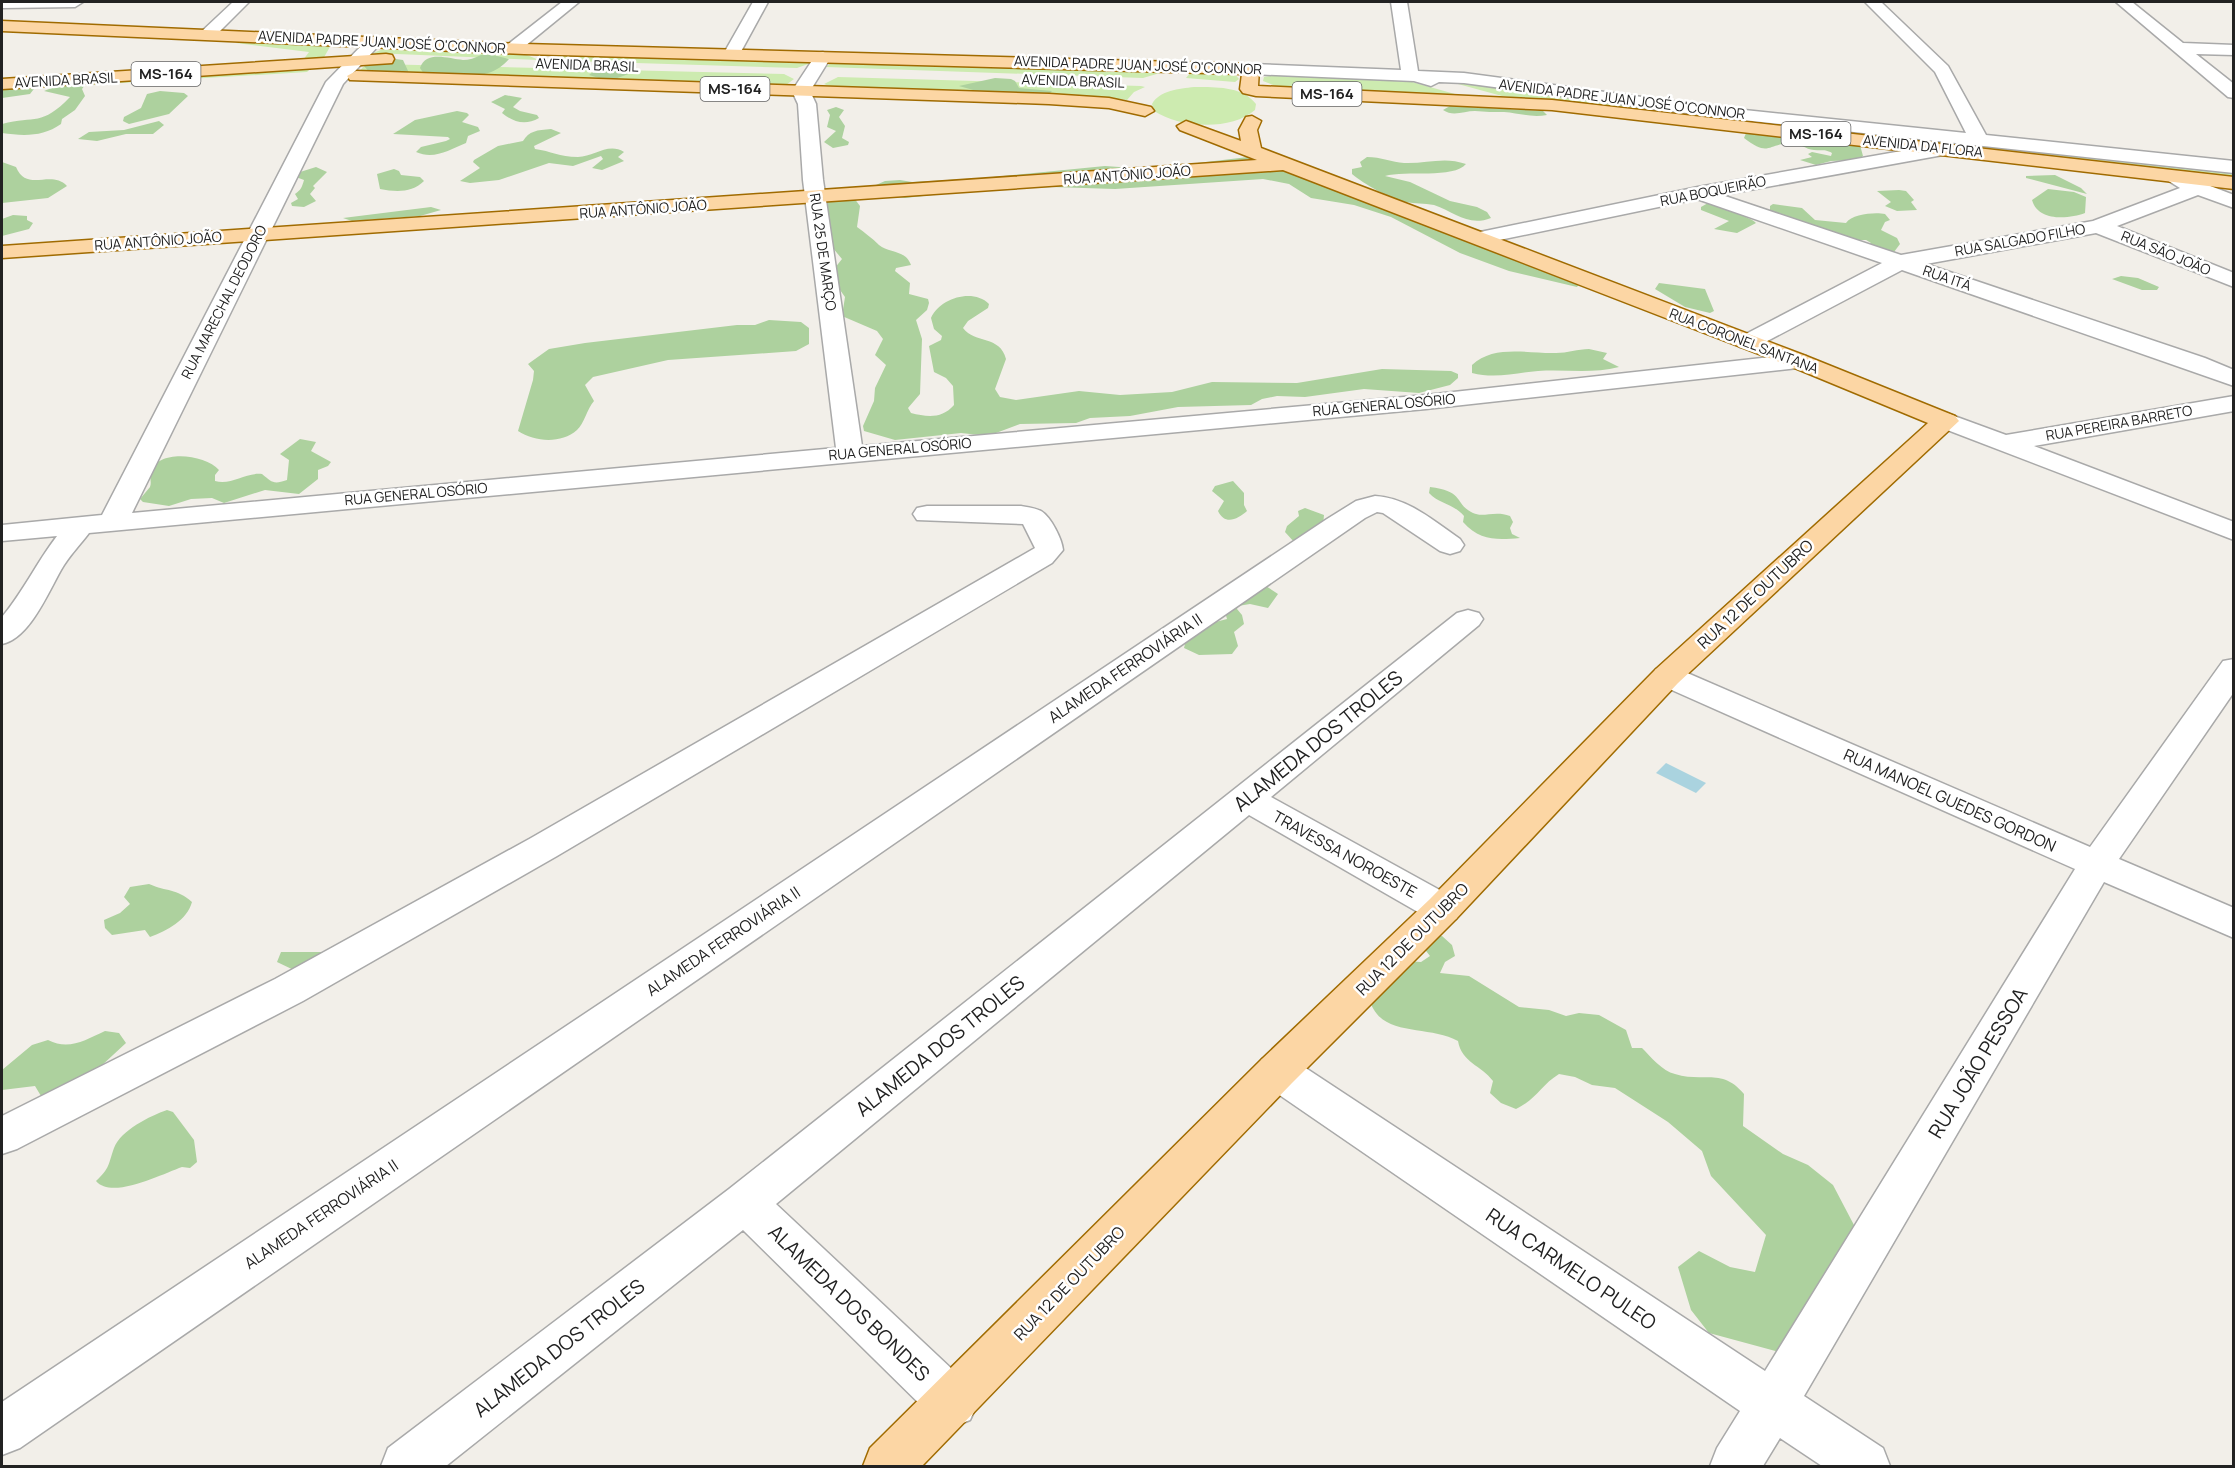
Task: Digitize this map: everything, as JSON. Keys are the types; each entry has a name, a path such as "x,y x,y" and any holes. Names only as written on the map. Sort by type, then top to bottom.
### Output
{"main road":[{"name":"AVENIDA PADRE JUAN JOSÉ O'CONNOR","path":"2,26 519,49 732,53 818,64 1251,69"},
{"path":"519,49 559,64"},
{"name":"AVENIDA BRASIL","path":"356,62 395,59 559,64 818,64 1153,106"},
{"name":"MS-164","path":"1179,67 1180,85 1214,84 1253,90"},
{"path":"1251,69 1253,90 1270,100 1270,113 1248,130 1253,153"},
{"name":"AVENIDA BRASIL","path":"2,93 333,74"},
{"name":"AVENIDA BRASIL","path":"2,84 333,74 1085,101 1153,106"},
{"name":"AVENIDA DA FLORA","path":"1253,90 1563,106 2234,183"},
{"name":"AVENIDA DA FLORA","path":"1270,113 1397,98"},
{"name":"MS-164","path":"1153,106 1186,126 1228,127 1270,113"},
{"name":"RUA CORONEL SANTANA","path":"1186,126 1798,361 1946,421"},
{"name":"RUA ANTÔNIO JOÃO","path":"815,189 1253,153"},
{"name":"RUA ANTÔNIO JOÃO","path":"2,239 262,226 815,189 1284,164"},
{"name":"RUA ANTÔNIO JOÃO","path":"2,252 262,226"},
{"name":"RUA 12 DE OUTUBRO","path":"888,1467 1277,1071 1443,909 1666,676 1927,435 1946,421"}],"street":[{"path":"2,3 75,2"},
{"path":"207,35 241,2"},
{"path":"519,49 571,2"},
{"path":"732,53 760,2"},
{"path":"1399,2 1410,74 1498,102"},
{"path":"1873,2 1942,70 1978,140"},
{"path":"2123,2 2234,93"},
{"name":"RUA MARECHAL DEODORO","path":"113,522 262,226 347,40"},
{"name":"RUA MARECHAL DEODORO","path":"333,74 356,62 374,42"},
{"path":"2179,48 2234,50"},
{"path":"801,91 818,64"},
{"name":"AVENIDA PADRE JUAN JOSÉ O'CONNOR","path":"1251,69 1464,78 1716,112 2234,167"},
{"name":"RUA 25 DE MARÇO","path":"801,91 807,104 815,189 850,454"},
{"name":"RUA BOQUEIRÃO","path":"1480,238 1698,194 1947,149"},
{"path":"2163,174 2234,202"},
{"name":"RUA SALGADO FILHO","path":"1748,342 1900,262 2098,226 2198,188"},
{"name":"RUA ITÁ","path":"1698,194 2196,363 2234,379"},
{"name":"RUA SÃO JOÃO","path":"2098,226 2234,281"},
{"name":"RUA GENERAL OSÓRIO","path":"2,533 1426,402 1798,361"},
{"name":"RUA PEREIRA BARRETO","path":"2004,443 2234,403"},
{"name":"RUA CORONEL SANTANA","path":"1946,421 2234,532"},
{"name":"ALAMEDA FERROVIÁRIA II","path":"2,1431 1337,525 1365,508 1382,504 1400,511 1450,545"},
{"path":"2,1136 289,990 350,956 544,847 1042,557 1049,550 1048,542 1033,518 1021,514 927,514"},
{"path":"2,635 31,601 48,567 81,525"},
{"name":"ALAMEDA DOS TROLES","path":"406,1467 745,1203 1468,619"},
{"name":"RUA JOÃO PESSOA","path":"1735,1467 2097,864 2234,668"},
{"name":"RUA MANOEL GUEDES GORDON","path":"1666,676 2234,924"},
{"name":"TRAVESSA NOROESTE","path":"1248,799 1443,909"},
{"name":"RUA CARMELO PULEO","path":"1277,1071 1865,1467"},
{"name":"ALAMEDA DOS BONDES","path":"745,1203 953,1402"}],"green space":[{"path":"240,40 331,45 323,59 300,64 309,52 236,43"},
{"path":"391,46 522,53 539,60 373,53"},
{"path":"545,52 809,61 811,63 797,68 572,61"},
{"path":"481,55 509,59 501,67 481,75 424,74 420,68 423,62 433,57 465,60"},
{"path":"388,58 403,60 409,73 370,73 364,66"},
{"path":"833,61 1156,70 1160,73 1143,78 826,67"},
{"path":"617,63 632,65 637,71 609,81 589,75 600,67"},
{"path":"377,64 784,74 794,79 786,85 773,87 359,72 363,67"},
{"path":"310,69 307,72 2,90 2,88"},
{"path":"1191,72 1234,73 1239,79 1235,82 1186,78"},
{"path":"61,74 59,77 89,80 82,89 85,96 75,110 62,119 61,124 40,133 18,135 2,133 2,124 45,116 52,113 70,97 44,91 54,87 51,84 37,85 30,94 2,98 2,87 11,86 31,76"},
{"path":"1280,74 1398,78 1462,96 1281,88 1263,81 1264,77"},
{"path":"838,77 1145,87 1134,92 1127,100 1092,96 834,88 824,84"},
{"path":"995,78 1011,79 1019,88 1052,91 1047,96 998,97 959,86"},
{"path":"1463,82 2233,171 2233,179 1977,147 1502,96 1458,84"},
{"path":"1194,87 1219,88 1244,94 1256,104 1255,110 1233,121 1205,125 1177,121 1154,111 1152,104 1160,96 1170,91"},
{"path":"160,91 184,93 188,96 169,114 129,124 123,121 124,117 141,108 147,94"},
{"path":"505,95 522,98 513,107 537,115 539,118 524,122 515,121 506,116 502,113 505,109 491,102"},
{"path":"1450,106 1543,111 1547,115 1475,111 1455,113 1443,110"},
{"path":"836,107 844,110 839,117 845,126 842,138 849,142 848,145 833,148 824,142 836,131 827,127 830,115 827,110"},
{"path":"457,111 467,113 469,115 462,122 478,127 480,131 468,136 466,143 447,151 435,155 416,152 421,147 450,139 448,137 393,134 415,120"},
{"path":"159,121 164,125 153,134 126,134 97,141 78,139 89,132 124,130"},
{"path":"551,129 561,133 534,146 535,149 578,157 607,149 618,149 624,152 618,157 624,161 602,170 592,168 603,159 601,156 573,166 549,163 499,180 470,183 460,181 480,168 473,162 474,160 498,146 523,141 534,132"},
{"path":"1755,130 1860,145 1863,156 1858,160 1831,161 1816,165 1800,160 1812,157 1808,154 1812,152 1831,156 1832,153 1792,143 1768,148 1759,147 1744,138 1746,133"},
{"path":"1248,157 1262,158 1581,281 1577,287 1509,271 1460,253 1391,217 1354,205 1311,198 1289,184 1263,179 1115,189 1052,187 979,190 905,198 878,195 872,190 876,185 885,181 912,182 983,178 1105,166 1147,169"},
{"path":"1367,157 1404,163 1443,160 1466,164 1460,169 1440,173 1385,176 1410,182 1450,201 1477,207 1487,212 1491,218 1468,220 1434,205 1406,202 1385,194 1352,174 1352,169 1362,167 1360,162"},
{"path":"2,162 16,167 26,179 61,181 67,186 48,198 2,203"},
{"path":"316,167 327,172 313,186 315,188 310,194 316,201 304,207 292,206 291,203 298,199 295,194 301,188 304,180 296,177 297,173"},
{"path":"394,169 401,175 420,177 424,181 404,191 380,189 377,174"},
{"path":"2055,175 2081,188 2087,194 2026,178 2026,176"},
{"path":"2048,189 2074,192 2086,197 2085,213 2071,217 2055,217 2041,212 2032,200"},
{"path":"1877,191 1906,191 1914,200 1911,202 1917,210 1897,211 1885,206 1891,202"},
{"path":"854,198 860,206 857,227 883,248 901,254 909,260 911,265 896,268 895,271 910,283 909,294 928,299 927,310 916,320 922,339 920,394 908,408 911,413 934,416 944,413 954,405 953,386 946,378 934,372 929,346 941,340 942,336 934,329 931,318 942,305 966,296 982,299 989,304 988,308 968,321 963,328 974,336 993,343 1003,351 1006,359 995,389 1000,397 1016,400 1079,391 1120,395 1172,392 1212,382 1297,383 1382,369 1451,371 1458,374 1458,378 1450,385 1419,393 1364,389 1305,397 1277,396 1262,399 1251,405 1178,407 1130,416 1090,418 1076,423 1020,424 988,436 961,433 895,440 864,431 863,426 874,401 875,388 886,365 875,355 883,339 877,331 842,316 845,297 833,280 834,269 842,259 832,247 826,204 829,201"},
{"path":"1708,203 1742,215 1756,223 1737,233 1714,229 1729,221 1701,210 1701,207"},
{"path":"1773,204 1802,208 1815,220 1846,223 1858,216 1885,214 1890,220 1885,222 1881,230 1897,238 1900,244 1894,252 1888,254 1868,245 1871,243 1866,240 1851,240 1770,211 1770,206"},
{"path":"431,207 441,210 420,216 352,221 343,218"},
{"path":"13,215 27,216 27,220 33,223 29,229 2,236 2,219"},
{"path":"2121,276 2138,278 2159,287 2157,290 2142,290 2112,279"},
{"path":"1659,283 1705,289 1714,311 1710,313 1685,307 1655,289"},
{"path":"769,320 801,322 809,328 809,344 796,351 668,360 593,377 585,385 594,401 582,424 571,435 548,440 525,435 518,431 533,380 534,371 528,364 549,349 737,325 755,325"},
{"path":"1589,349 1607,353 1603,359 1619,367 1599,370 1538,371 1497,376 1472,373 1472,365 1491,354 1501,352 1556,353"},
{"path":"300,439 316,442 311,451 331,462 328,466 318,470 318,479 299,494 265,490 224,503 212,498 191,499 169,506 143,502 140,499 150,487 150,474 155,465 171,457 182,456 203,460 219,470 215,475 215,481 227,482 256,474 262,474 276,482 287,480 289,460 280,454"},
{"path":"1233,481 1244,493 1244,505 1247,511 1228,520 1218,511 1224,501 1212,491 1215,486"},
{"path":"1430,487 1449,491 1473,513 1510,516 1513,522 1510,528 1512,534 1520,538 1496,539 1476,533 1463,522 1464,516 1460,512 1429,493"},
{"path":"1305,508 1324,515 1323,526 1295,543 1285,532 1287,526 1299,516 1298,511"},
{"path":"1263,584 1278,594 1268,608 1250,604 1238,606 1237,609 1242,615 1244,624 1234,632 1238,646 1232,654 1199,655 1184,648 1186,640 1204,625 1227,619 1225,612"},
{"path":"149,884 176,892 192,902 186,914 163,932 150,937 145,930 112,935 105,928 104,920 120,913 130,904 124,897 130,887"},
{"path":"1442,936 1452,945 1455,956 1445,962 1440,973 1469,976 1519,1007 1549,1010 1566,1016 1579,1013 1599,1015 1626,1030 1632,1048 1642,1048 1666,1070 1685,1076 1712,1077 1728,1081 1744,1094 1743,1126 1783,1154 1808,1165 1833,1185 1855,1227 1786,1354 1709,1333 1691,1310 1678,1267 1699,1251 1730,1267 1755,1272 1766,1235 1711,1176 1702,1151 1668,1122 1615,1088 1592,1085 1575,1077 1559,1074 1516,1109 1501,1103 1490,1093 1493,1081 1463,1054 1458,1041 1446,1036 1393,1025 1382,1019 1374,1010 1369,997 1406,961 1421,962 1430,956 1423,947 1428,937"},
{"path":"352,937 298,972 277,962 281,952 324,952"},
{"path":"105,1031 119,1033 126,1043 74,1091 40,1107 41,1096 35,1086 2,1090 2,1070 32,1045 48,1040 63,1044 77,1043"},
{"path":"167,1110 173,1112 194,1140 197,1162 190,1168 182,1167 125,1187 103,1186 96,1181 106,1169 114,1148 123,1135 145,1120"}],"water":[{"path":"1666,763 1706,783 1696,793 1656,773"}]}
